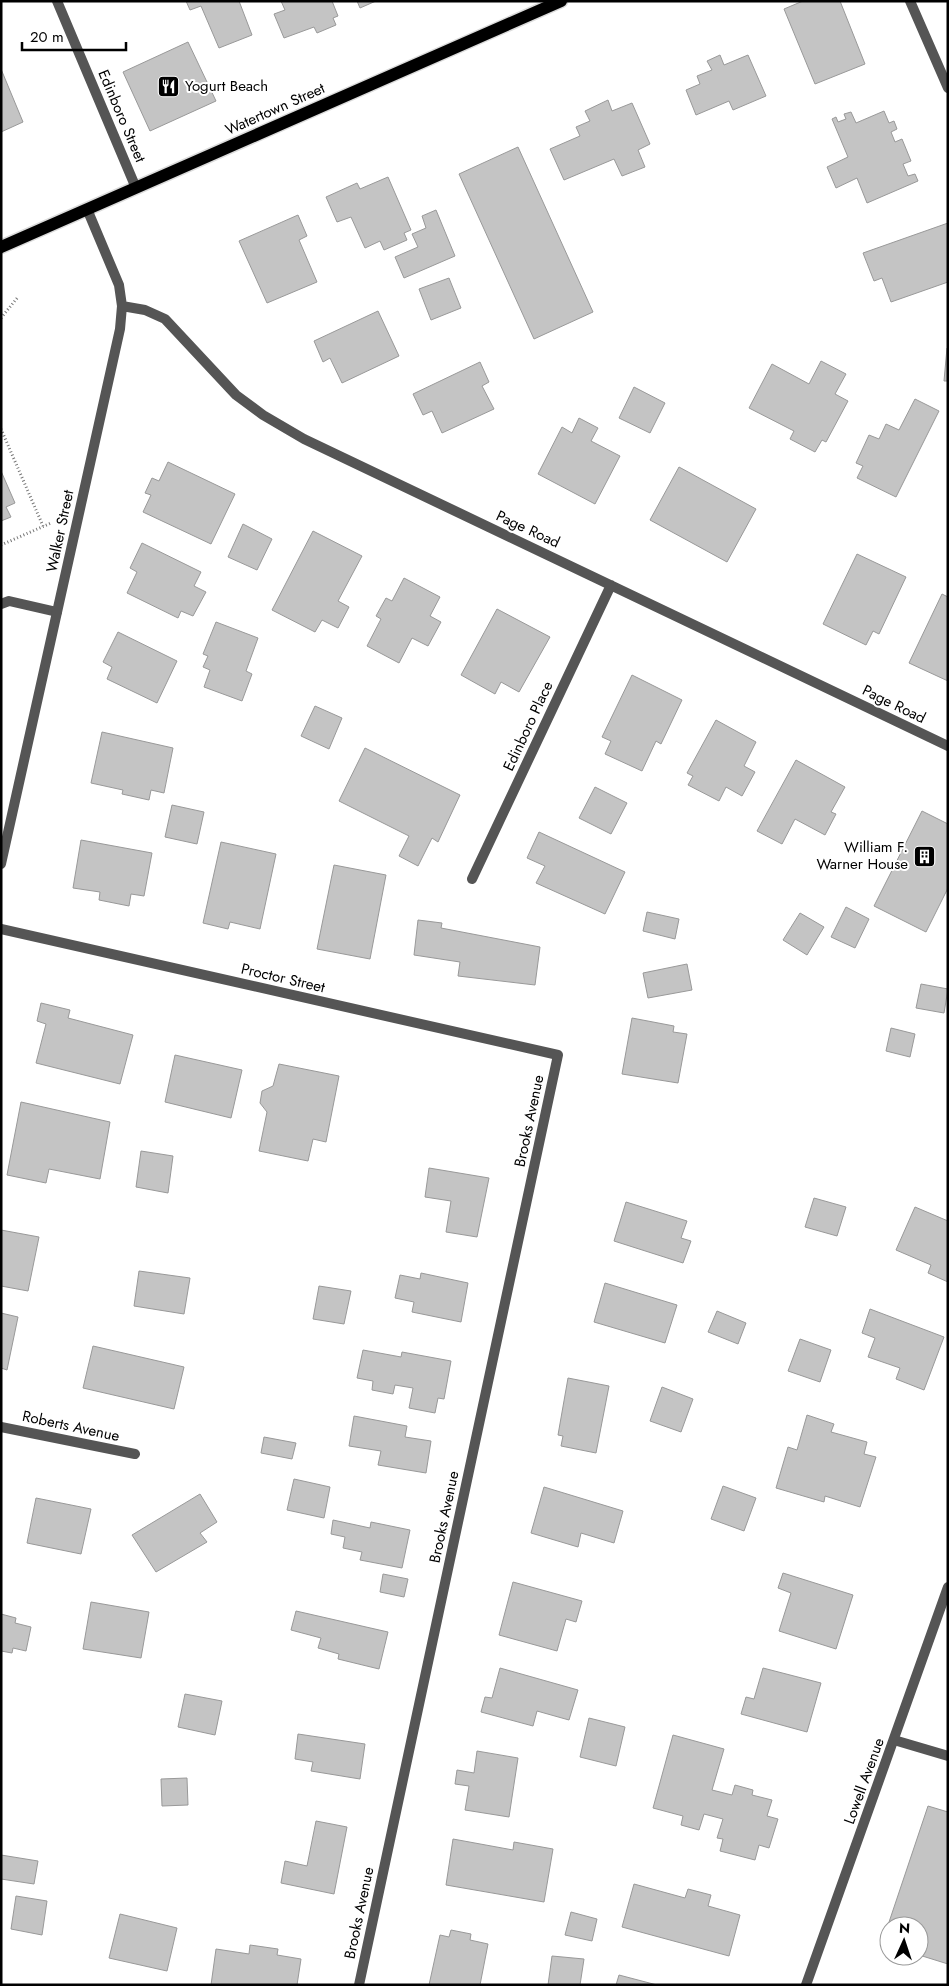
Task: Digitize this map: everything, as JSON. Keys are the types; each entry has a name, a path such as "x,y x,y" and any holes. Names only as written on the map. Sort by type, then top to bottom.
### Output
{"main road":[{"name":"Watertown Street","path":"1,247 561,1"}],"street":[{"name":"Edinboro Street","path":"57,1 136,188"},
{"path":"910,1 948,88"},
{"name":"Walker Street","path":"1,864 120,329 122,306 116,273 87,209"},
{"name":"Page Road","path":"122,306 145,310 165,319 236,395 282,427 325,450 948,746"},
{"name":"Edinboro Place","path":"472,879 611,585"},
{"path":"1,604 9,601 57,612"},
{"name":"Proctor Street","path":"1,929 558,1055"},
{"name":"Brooks Avenue","path":"359,1985 558,1055"},
{"name":"Roberts Avenue","path":"1,1427 135,1454"},
{"name":"Lowell Avenue","path":"806,1985 948,1587"},
{"path":"894,1740 948,1756"}],"path":[{"path":"1,318 18,297"},
{"path":"1,429 43,526"},
{"path":"1,544 51,522"}],"building":[{"path":"186,1 239,1 252,35 219,48 201,6 190,10"},
{"path":"281,1 332,1 338,16 333,18 336,25 317,33 314,27 284,38 274,14 285,10"},
{"path":"357,1 376,1 360,8"},
{"path":"803,1 840,1 865,64 815,84 784,9"},
{"name":"Yogurt Beach","path":"188,42 216,101 150,131 123,72"},
{"path":"720,55 724,65 748,55 766,96 733,110 729,101 696,115 686,90 700,84 697,76 712,70 707,61"},
{"path":"1,69 23,122 1,132"},
{"path":"608,100 612,111 632,103 650,144 638,150 645,167 622,176 614,159 564,180 550,149 580,136 576,127 590,121 585,111"},
{"path":"884,111 889,123 894,121 897,129 891,132 895,142 902,139 911,161 903,164 908,176 915,174 918,181 867,203 857,178 836,188 827,167 848,157 832,119 836,117 838,122 846,119 844,114 851,112 856,123"},
{"path":"518,147 593,312 534,339 459,174"},
{"path":"388,177 411,230 404,233 407,240 384,250 380,241 365,248 351,217 337,222 326,197 357,183 360,189"},
{"path":"436,210 455,256 404,278 395,257 418,247 412,234 426,228 422,216"},
{"path":"298,215 307,236 299,240 317,282 267,303 239,241"},
{"path":"948,223 948,282 891,302 882,278 874,281 863,253"},
{"path":"449,278 461,308 431,320 419,289"},
{"path":"378,311 399,356 342,383 330,358 323,362 314,341"},
{"path":"947,348 948,381 944,381"},
{"path":"821,361 846,374 835,394 848,401 826,442 822,440 815,452 790,439 794,431 749,408 772,364 809,384"},
{"path":"480,362 489,382 482,386 494,409 442,433 432,411 423,415 413,394"},
{"path":"634,387 665,403 650,433 619,418"},
{"path":"915,399 939,411 896,497 857,478 863,466 856,463 869,435 879,439 886,424 899,430"},
{"path":"579,418 598,428 591,441 620,456 595,504 538,474 562,427 572,433"},
{"path":"168,462 235,494 211,544 143,512 151,495 145,493 152,478 159,481"},
{"path":"679,467 756,509 727,562 650,520"},
{"path":"1,471 15,503 6,507 11,517 1,521"},
{"path":"243,524 272,539 257,570 228,557"},
{"path":"313,531 362,556 338,601 349,607 338,628 322,620 315,632 272,610"},
{"path":"142,543 201,572 194,586 206,592 193,616 181,611 178,618 127,593 137,572 130,568"},
{"path":"857,554 906,577 879,634 873,631 866,645 823,624"},
{"path":"404,578 440,597 430,616 441,622 428,646 412,638 399,663 367,646 381,619 376,616 386,598 392,601"},
{"path":"942,594 948,597 948,681 909,663"},
{"path":"497,609 550,637 519,692 501,682 495,694 461,675"},
{"path":"216,622 258,638 246,671 252,674 242,701 204,687 210,670 203,667 208,656 203,654"},
{"path":"118,632 177,661 157,703 107,679 112,667 103,662"},
{"path":"632,675 682,700 661,744 656,741 642,771 605,754 611,741 602,737"},
{"path":"315,706 342,718 329,749 301,736"},
{"path":"716,720 756,742 744,766 755,772 742,796 726,787 719,801 688,785 693,776 687,773"},
{"path":"102,732 173,748 164,793 151,790 149,800 122,794 123,790 91,783"},
{"path":"365,748 460,795 438,842 432,838 418,866 399,856 409,836 339,801"},
{"path":"796,760 845,787 831,812 836,814 825,835 795,819 782,844 757,831"},
{"path":"595,787 627,803 611,834 579,818"},
{"path":"172,805 204,812 197,844 165,837"},
{"name":"William F. Warner House","path":"922,811 948,824 948,888 926,932 874,906"},
{"path":"539,832 625,872 605,914 536,883 545,866 527,858"},
{"path":"81,840 152,853 144,896 131,894 129,906 99,900 100,892 73,888"},
{"path":"221,842 276,854 260,929 230,922 228,929 203,923"},
{"path":"334,865 386,875 370,959 317,949"},
{"path":"846,907 869,919 855,948 831,937"},
{"path":"647,912 679,919 675,939 643,931"},
{"path":"800,913 824,927 807,955 783,940"},
{"path":"418,920 442,923 441,928 540,947 535,985 458,976 460,962 414,955"},
{"path":"687,964 692,990 648,998 643,973"},
{"path":"921,984 948,989 944,1013 916,1008"},
{"path":"41,1003 70,1010 68,1018 133,1035 120,1084 36,1063 46,1024 37,1021"},
{"path":"632,1018 674,1026 673,1032 687,1034 678,1083 622,1074"},
{"path":"891,1028 915,1034 910,1057 886,1051"},
{"path":"175,1055 242,1070 231,1118 165,1102"},
{"path":"279,1064 339,1076 326,1142 313,1139 308,1161 259,1151 267,1112 260,1103 262,1091 273,1086"},
{"path":"21,1102 110,1122 100,1179 49,1169 46,1183 7,1175"},
{"path":"141,1151 173,1156 168,1193 136,1187"},
{"path":"429,1168 489,1178 477,1237 446,1232 451,1201 425,1197"},
{"path":"814,1198 846,1207 837,1236 805,1227"},
{"path":"626,1202 687,1221 681,1238 691,1241 683,1263 614,1241"},
{"path":"915,1207 948,1221 948,1282 928,1273 931,1265 896,1250"},
{"path":"1,1230 39,1237 28,1291 1,1286"},
{"path":"139,1271 190,1278 184,1314 134,1306"},
{"path":"421,1273 468,1283 461,1322 412,1312 414,1302 395,1298 400,1275 420,1279"},
{"path":"605,1283 677,1305 665,1343 594,1322"},
{"path":"319,1286 351,1291 344,1324 313,1319"},
{"path":"870,1309 944,1337 924,1390 896,1379 900,1368 868,1357 875,1338 862,1333"},
{"path":"717,1311 746,1323 738,1344 708,1332"},
{"path":"1,1313 18,1317 7,1370 1,1368"},
{"path":"800,1339 831,1350 820,1382 788,1371"},
{"path":"93,1346 184,1367 174,1409 83,1388"},
{"path":"363,1350 401,1357 402,1352 451,1361 444,1399 438,1398 435,1413 409,1408 413,1388 395,1385 393,1394 372,1390 373,1381 357,1378"},
{"path":"568,1378 609,1386 596,1453 561,1446 563,1436 558,1435"},
{"path":"662,1387 693,1399 681,1432 650,1421"},
{"path":"807,1415 834,1424 831,1432 867,1442 864,1454 876,1457 860,1507 825,1496 824,1502 776,1488 788,1447 797,1450"},
{"path":"354,1416 407,1426 405,1437 431,1441 426,1473 378,1465 381,1451 349,1446"},
{"path":"264,1437 296,1443 292,1459 261,1453"},
{"path":"294,1479 330,1487 324,1518 287,1510"},
{"path":"723,1486 756,1498 744,1531 711,1519"},
{"path":"544,1487 623,1511 614,1543 581,1533 578,1547 531,1533"},
{"path":"200,1494 217,1522 200,1533 207,1542 156,1572 132,1535"},
{"path":"36,1498 91,1509 81,1554 27,1543"},
{"path":"333,1520 370,1528 371,1522 410,1530 402,1568 360,1560 362,1552 343,1548 345,1537 331,1534"},
{"path":"783,1573 853,1595 836,1649 779,1631 791,1593 778,1588"},
{"path":"383,1574 408,1579 404,1597 380,1592"},
{"path":"513,1582 582,1601 576,1622 566,1619 557,1651 499,1635"},
{"path":"91,1602 149,1612 141,1658 83,1649"},
{"path":"296,1611 388,1632 379,1669 338,1659 339,1654 318,1648 321,1638 291,1630"},
{"path":"1,1614 16,1618 15,1623 31,1627 26,1651 13,1648 12,1653 1,1651"},
{"path":"500,1668 578,1690 569,1720 537,1711 533,1726 481,1712 485,1697 492,1698"},
{"path":"763,1668 821,1683 807,1732 741,1714 746,1697 754,1699"},
{"path":"185,1694 222,1701 215,1735 178,1727"},
{"path":"589,1718 625,1727 616,1766 580,1757"},
{"path":"298,1734 365,1744 360,1779 311,1771 313,1762 295,1759"},
{"path":"673,1735 724,1749 712,1790 732,1795 735,1785 753,1790 752,1795 772,1800 767,1816 778,1819 769,1848 759,1845 755,1860 720,1851 723,1839 717,1838 723,1819 704,1814 699,1830 681,1825 683,1816 653,1808"},
{"path":"477,1751 518,1758 509,1817 465,1810 469,1786 455,1784 457,1770 474,1773"},
{"path":"187,1778 188,1805 162,1806 161,1779"},
{"path":"928,1806 948,1812 948,1964 929,1958 929,1916 891,1916"},
{"path":"316,1821 347,1827 334,1894 281,1883 285,1861 307,1866"},
{"path":"453,1839 513,1850 514,1842 553,1849 544,1902 446,1885"},
{"path":"1,1855 38,1861 34,1884 1,1879"},
{"path":"634,1884 685,1898 688,1889 711,1895 708,1906 740,1915 729,1956 622,1927"},
{"path":"16,1896 47,1901 42,1935 11,1929"},
{"path":"571,1912 597,1919 592,1941 565,1935"},
{"path":"120,1914 177,1928 167,1971 109,1958"},
{"path":"451,1930 471,1934 470,1940 488,1944 480,1985 429,1985 440,1935 449,1937"},
{"path":"250,1945 278,1949 277,1955 301,1959 297,1985 211,1985 216,1949 249,1954"},
{"path":"552,1956 584,1959 580,1985 548,1985"},
{"path":"619,1975 657,1985 616,1985"}],"place":[{"name":"Yogurt Beach","path":"169,86"},
{"name":"William F. Warner House","path":"924,856"}]}
